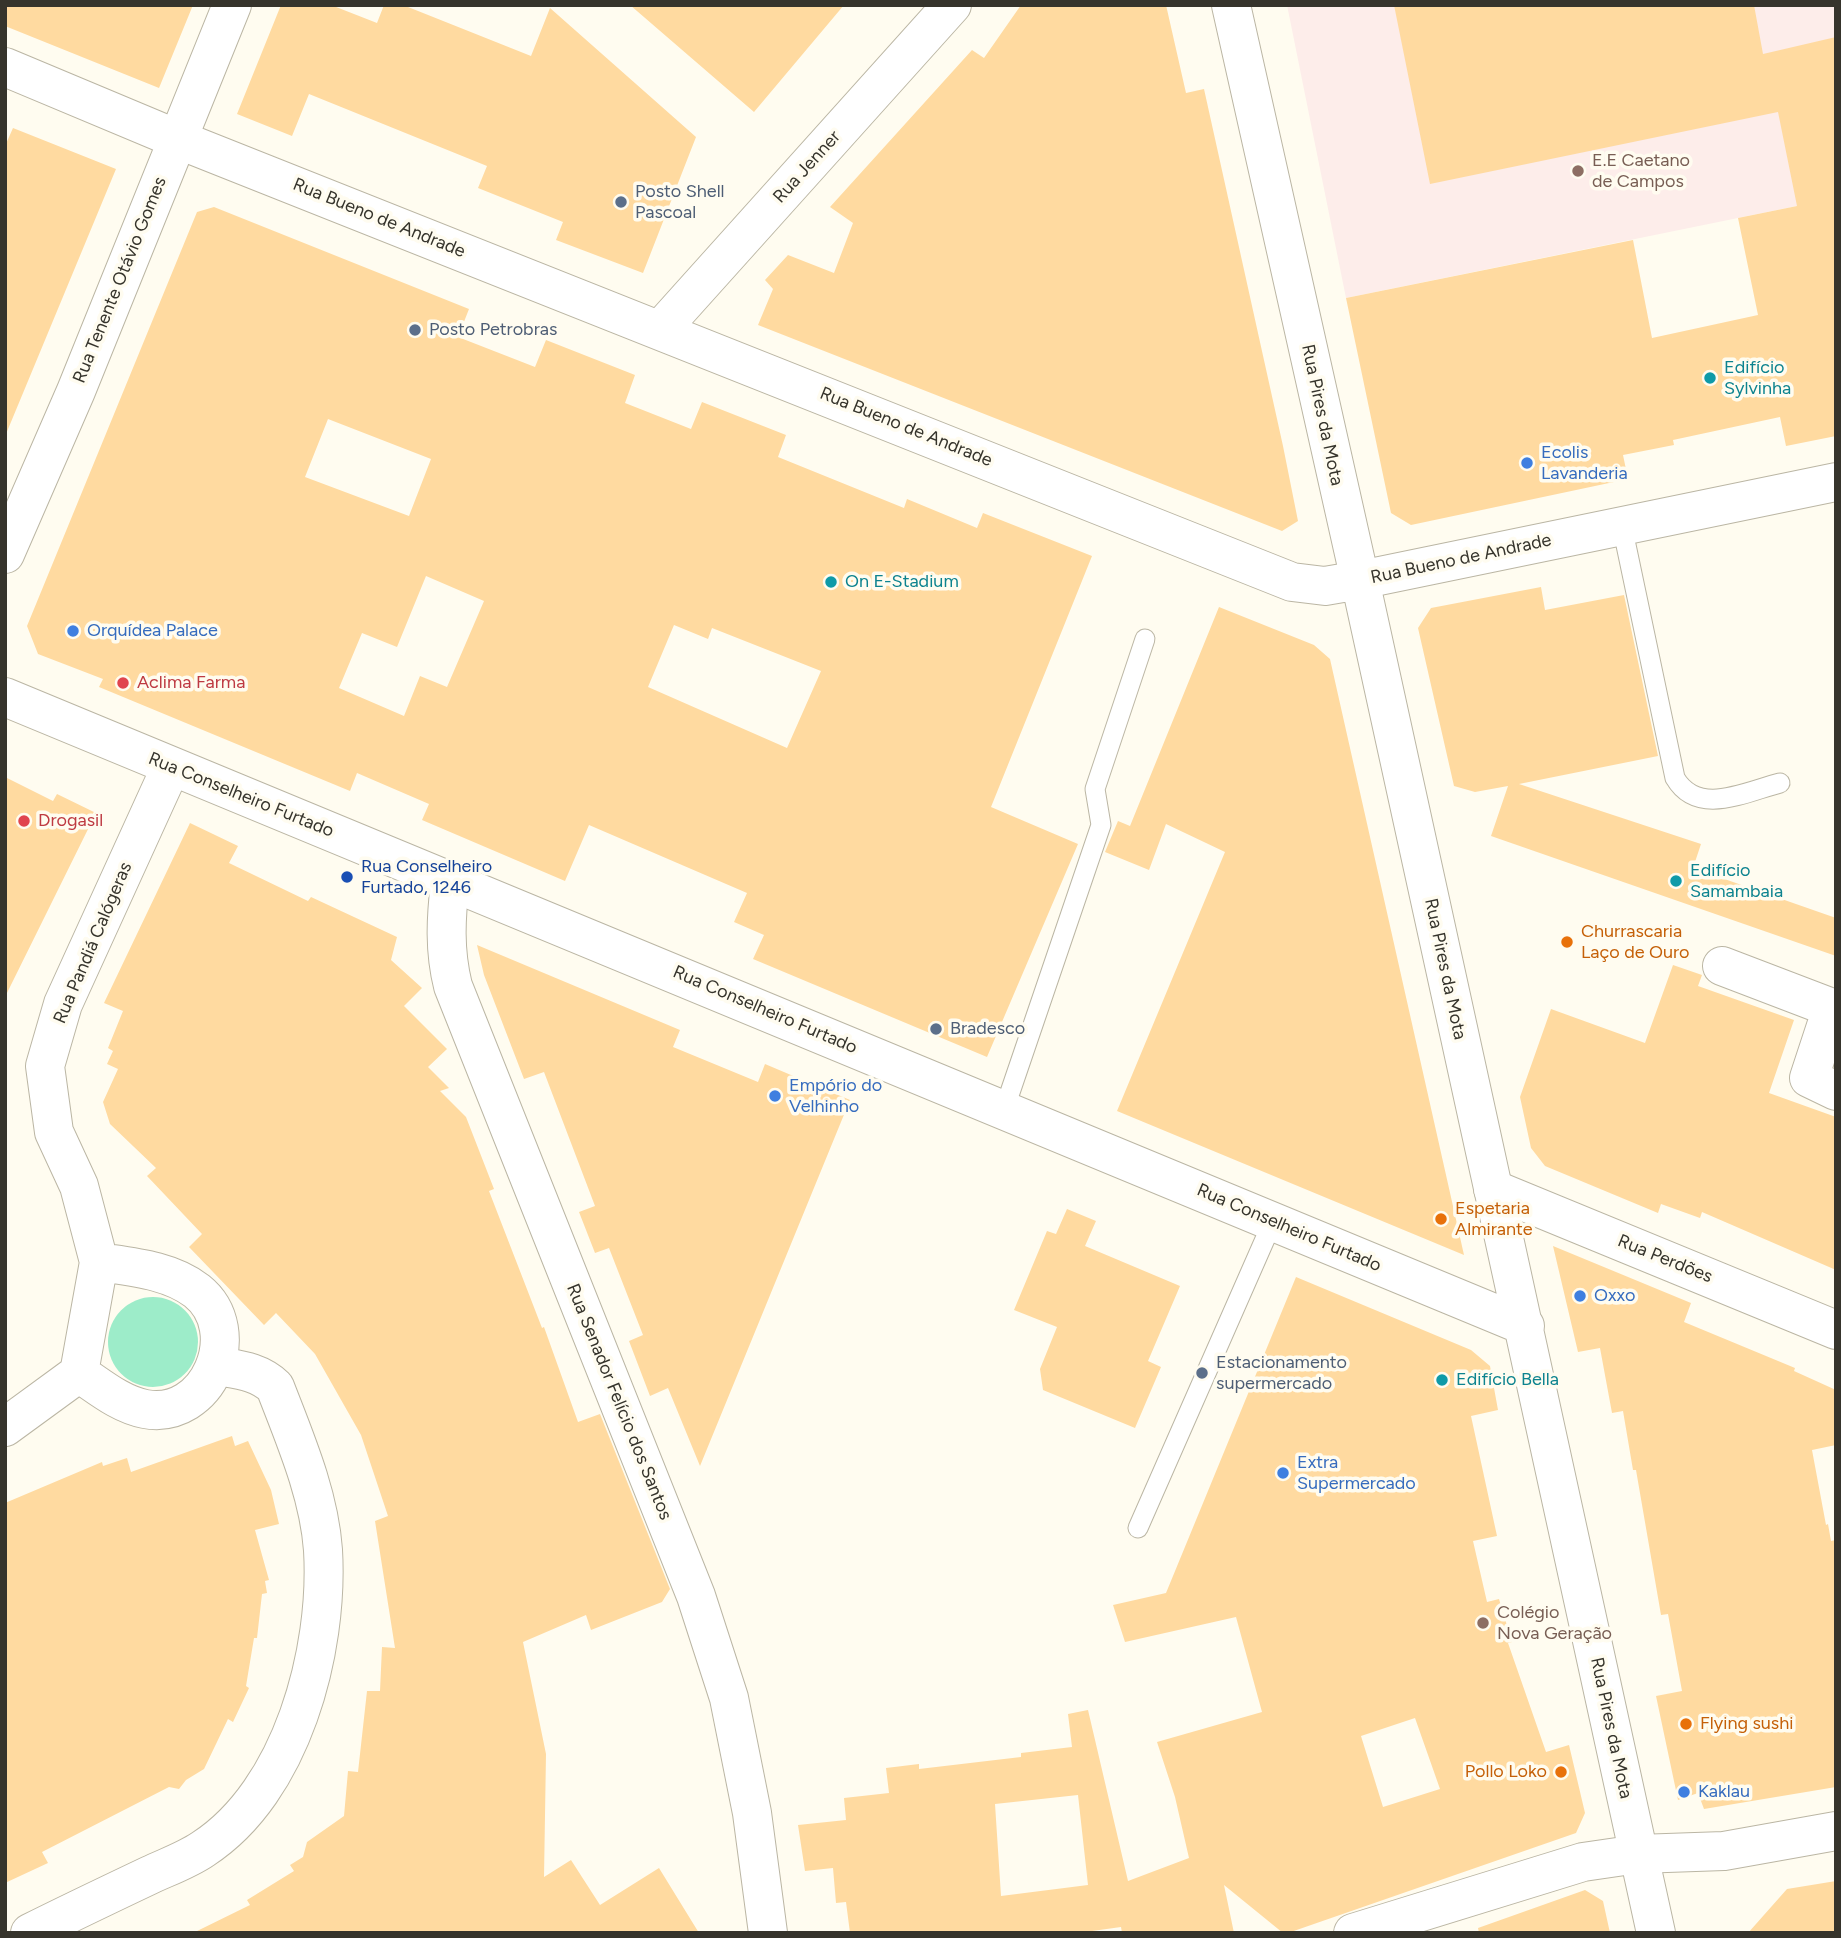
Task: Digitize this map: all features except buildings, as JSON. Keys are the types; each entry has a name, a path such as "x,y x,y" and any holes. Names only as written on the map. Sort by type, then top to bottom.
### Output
{"street":[{"name":"Rua Tenente Otávio Gomes","path":"5,554 76,391 232,5"},
{"name":"Rua Jenner","path":"661,329 952,5"},
{"name":"Rua Pires da Mota","path":"1231,5 1525,1326 1656,1933"},
{"name":"Rua Bueno de Andrade","path":"5,67 177,139 661,329 1292,582 1325,586 1360,580 1836,482"},
{"name":"Rua Conselheiro Furtado","path":"5,697 1525,1326"},
{"name":"Rua Pandiá Calógeras","path":"99,1262 79,1186 54,1132 45,1066 62,1003 171,767"},
{"name":"Rua Senador Felício dos Santos","path":"450,882 445,933 446,958 453,986 696,1596 729,1698 752,1813 768,1933"},
{"path":"1723,966 1832,1008 1809,1078 1836,1091"},
{"name":"Rua Perdões","path":"1493,1189 1836,1330"},
{"path":"5,1427 79,1373 99,1262 162,1274 198,1292 211,1307 219,1326 220,1346 216,1366 206,1385 190,1399 170,1409 148,1410 126,1405 79,1373"},
{"path":"30,1933 202,1849 243,1815 276,1765 302,1704 322,1627 323,1549 306,1468 275,1387 251,1372 216,1366"},
{"path":"1353,1933 1583,1862 1638,1854 1724,1852 1836,1831"}],"lane":[{"path":"1622,526 1675,778 1682,790 1691,797 1713,801 1780,783"},
{"path":"1004,1110 1101,825 1095,789 1145,639"},
{"path":"1138,1528 1273,1221"}],"shaded area":[{"name":"E.E Caetano de Campos","path":"1287,5 1836,5 1836,198 1346,298"}],"green space":[{"path":"153,1297 170,1301 185,1310 194,1325 198,1342 194,1359 185,1374 170,1383 153,1387 136,1383 121,1374 112,1359 108,1342 112,1325 121,1310 136,1301"}],"place":[{"name":"E.E Caetano de Campos","path":"1578,171"},
{"name":"Posto Shell Pascoal","path":"621,202"},
{"name":"Posto Petrobras","path":"415,330"},
{"name":"Edifício Sylvinha","path":"1710,378"},
{"name":"Ecolis Lavanderia","path":"1527,463"},
{"name":"On E-Stadium","path":"831,582"},
{"name":"Orquídea Palace","path":"73,631"},
{"name":"Aclima Farma","path":"123,683"},
{"name":"Drogasil","path":"24,821"},
{"name":"Rua Conselheiro Furtado, 1246","path":"347,877"},
{"name":"Edifício Samambaia","path":"1676,881"},
{"name":"Churrascaria Laço de Ouro","path":"1567,942"},
{"name":"Bradesco","path":"936,1029"},
{"name":"Empório do Velhinho","path":"775,1096"},
{"name":"Espetaria Almirante","path":"1441,1219"},
{"name":"Oxxo","path":"1580,1296"},
{"name":"Estacionamento supermercado","path":"1202,1373"},
{"name":"Edifício Bella","path":"1442,1380"},
{"name":"Extra Supermercado","path":"1283,1473"},
{"name":"Colégio Nova Geração","path":"1483,1623"},
{"name":"Flying sushi","path":"1686,1724"},
{"name":"Pollo Loko","path":"1561,1772"},
{"name":"Kaklau","path":"1684,1792"}]}
